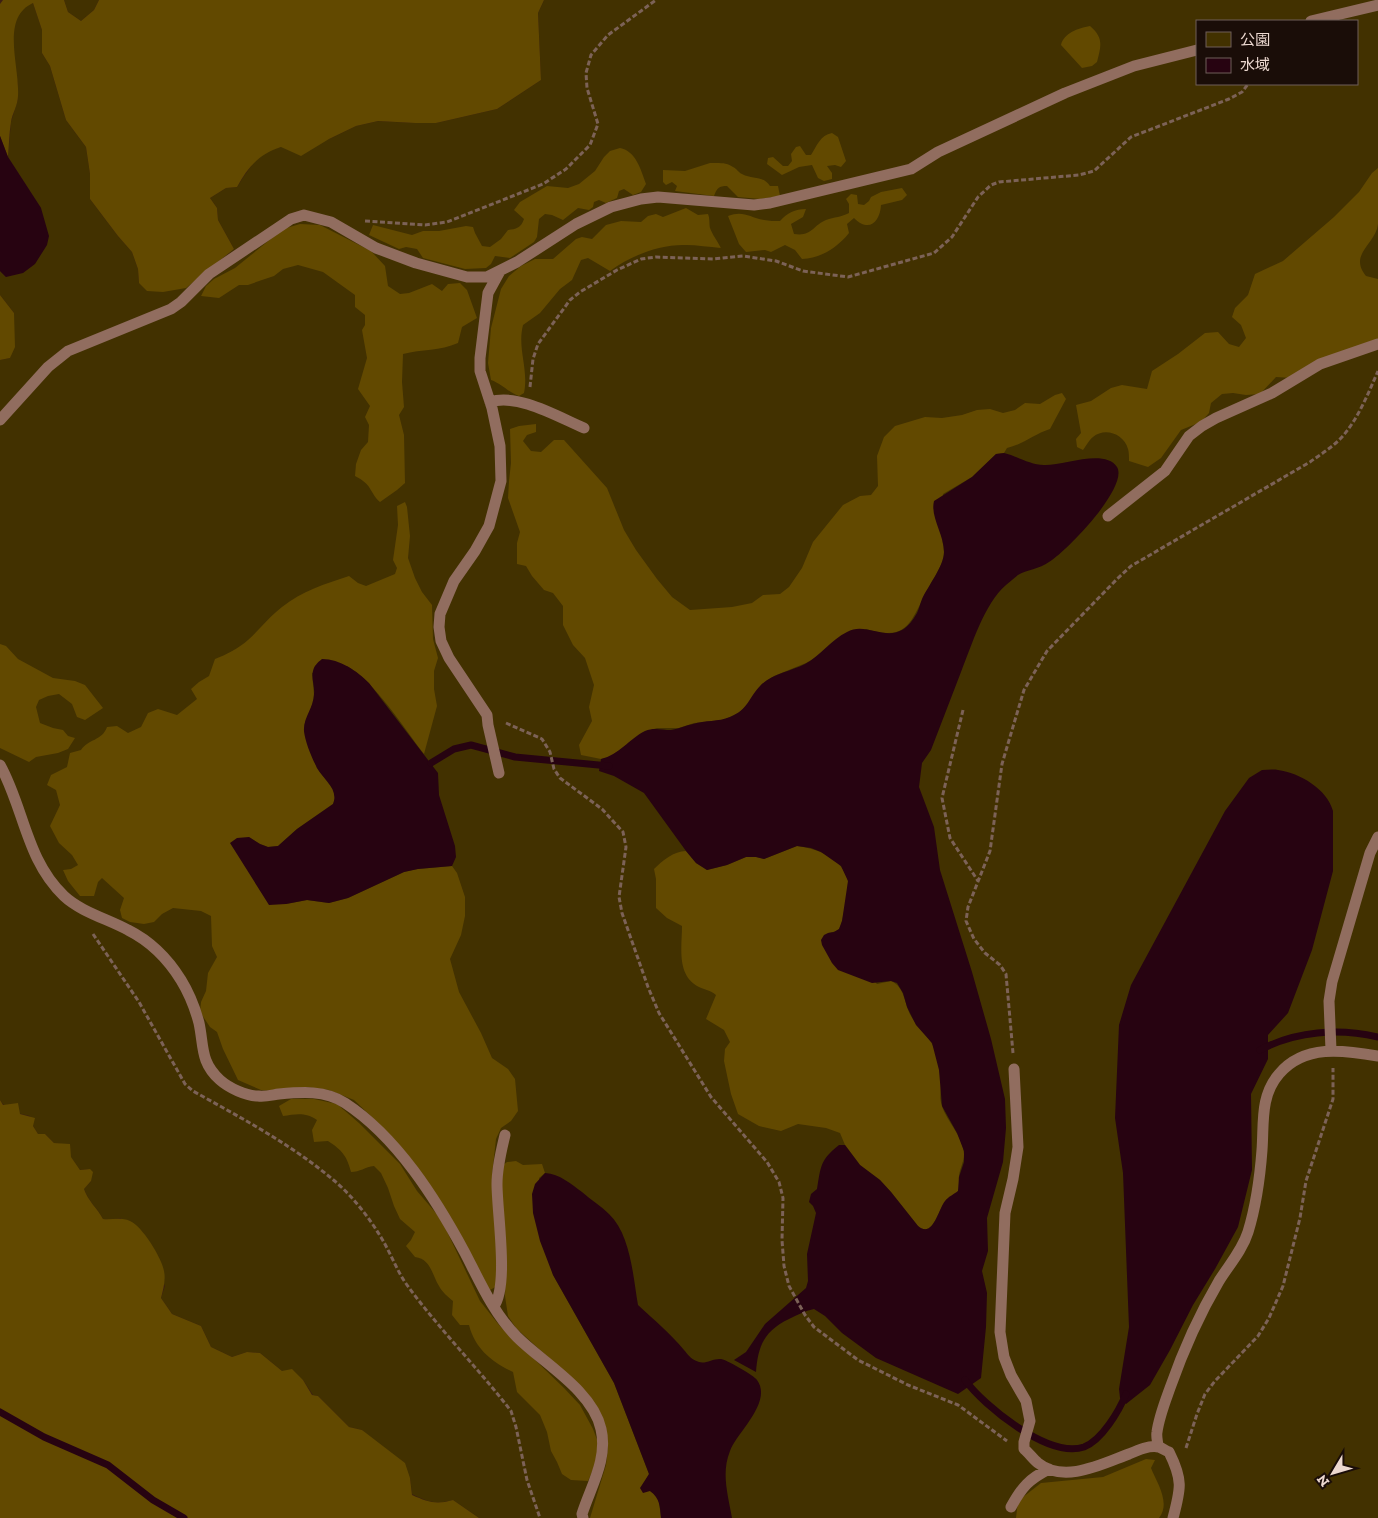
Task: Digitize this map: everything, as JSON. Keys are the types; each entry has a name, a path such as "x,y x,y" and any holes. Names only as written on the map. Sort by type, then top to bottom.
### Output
{"lane":[{"path":"1315,20 1378,5"},
{"path":"0,420 48,367 68,351 171,309 181,302 209,274 292,219 304,215 331,222 376,248 416,263 467,277 487,277 576,224 611,207 641,198 658,197 754,205 770,203 911,169 938,152 1065,93 1134,66 1196,50"},
{"path":"499,773 487,720 449,658 441,641 439,628 440,614 454,581 490,526 501,482 500,446 490,402 480,372 488,293 500,271"},
{"path":"1108,516 1165,471 1190,436 1202,426 1272,393 1320,364 1378,344"},
{"path":"490,402 507,400 522,403 584,428"},
{"path":"0,765 7,776 37,861 50,882 66,898 98,916 130,930 149,944 167,960 182,981 193,1002 200,1025 202,1052 207,1065 220,1081 233,1089 257,1097 308,1092 328,1094 344,1102 387,1139 426,1186 446,1217 494,1306 516,1336 579,1392 592,1409 601,1427 604,1450 582,1514 583,1518"},
{"path":"1331,1046 1329,1001 1332,982 1370,853 1378,837"},
{"path":"1158,1447 1157,1433 1161,1414 1180,1360 1196,1324 1219,1282 1241,1250 1248,1233 1255,1207 1262,1151 1264,1106 1269,1089 1278,1074 1288,1064 1331,1046 1378,1056"},
{"path":"1014,1069 1018,1147 1014,1179 1005,1213 1000,1332 1004,1357 1011,1375 1026,1401 1030,1421 1024,1446 1038,1464 1049,1469 1064,1471 1094,1468 1143,1448 1158,1447 1169,1452 1180,1479 1178,1500 1173,1518"},
{"path":"494,1306 499,1299 502,1282 497,1184 498,1159 505,1135"},
{"path":"1011,1507 1019,1493 1034,1477 1049,1469"}],"path":[{"path":"331,222 357,220 425,225 447,222 543,184 566,169 590,145 598,124 587,88 586,73 590,55 608,35 656,0"},
{"path":"522,403 530,388 533,359 538,344 570,300 616,270 641,259 656,257 714,260 743,256 776,262 803,271 848,277 887,266 934,252 944,245 952,237 978,197 991,185 999,182 1079,175 1094,171 1131,137 1229,99 1242,92 1247,85"},
{"path":"1014,1069 1006,974 1000,965 985,953 974,939 966,921 968,907 990,851 1002,764 1024,690 1047,651 1131,566 1310,462 1329,449 1342,437 1354,418 1378,371"},
{"path":"963,710 942,798 950,838 978,881"},
{"path":"487,720 542,740 550,752 554,769 560,778 602,809 623,832 626,847 619,897 622,913 648,987 659,1013 711,1097 767,1162 779,1182 783,1198 782,1240 784,1266 789,1286 805,1315 814,1327 858,1360 908,1385 958,1405 990,1430 1012,1444 1024,1446"},
{"path":"88,926 138,1002 185,1084 193,1091 272,1136 331,1178 352,1198 369,1220 381,1237 406,1284 511,1411 526,1480 540,1518"},
{"path":"1169,1452 1180,1454 1185,1450 1205,1394 1258,1336 1269,1318 1283,1286 1300,1218 1306,1180 1333,1099 1334,1082 1331,1046"}],"green space":[{"path":"64,0 99,0 94,10 81,21 68,12"},
{"path":"544,0 1378,0 1378,1518 479,1518 453,1500 432,1502 412,1494 410,1478 362,1430 349,1427 318,1396 313,1395 303,1380 282,1371 260,1353 247,1352 232,1357 211,1347 201,1326 172,1314 161,1298 165,1286 121,1218 103,1219 88,1197 84,1189 91,1181 90,1169 80,1170 61,1144 54,1143 45,1134 38,1134 30,1116 13,1111 0,1100 0,360 10,358 14,313 0,295 0,271 6,277 41,208 8,157 11,122 18,99 18,85 10,38 11,23 22,7 33,3 42,30 42,53 50,66 66,120 86,147 90,174 90,199 132,252 138,269 139,283 204,275 234,249 218,220 217,208 210,198 226,188 237,187 254,162 267,151 329,139 356,126 378,121 436,123 497,109 541,80 538,13"}],"shaded area":[{"path":"3,0 64,0 68,12 81,21 94,10 99,0 544,0 538,13 541,80 497,109 436,123 378,121 356,126 329,139 301,156 281,147 266,153 250,167 237,187 226,188 210,198 217,208 218,220 234,249 186,288 163,292 147,291 139,283 138,269 132,252 90,199 90,174 86,147 66,120 50,66 42,53 42,30 33,3 23,10 17,20 14,31 18,96 11,122 8,157 0,136 0,4"},
{"path":"1090,26 1098,34 1100,51 1097,62 1092,66 1082,68 1061,45 1068,34"},
{"path":"832,133 838,137 846,161 841,167 835,165 827,166 832,173 832,179 824,181 818,178 812,165 799,167 782,175 767,164 768,158 773,157 783,166 788,166 792,161 791,154 796,147 800,146 806,155 811,155 822,138"},
{"path":"620,148 630,153 640,167 646,184 641,192 633,195 624,189 619,191 617,198 606,203 599,200 594,202 593,207 589,210 578,208 563,220 545,214 539,219 537,237 534,242 510,258 495,256 491,264 486,268 465,269 423,258 417,249 406,247 399,249 369,235 373,225 412,235 423,231 439,231 466,226 473,227 482,246 490,247 501,239 508,230 520,226 524,219 514,210 520,202 547,186 568,188 579,184 595,171 610,151"},
{"path":"710,163 728,164 746,176 764,180 770,186 778,186 780,196 760,199 738,197 727,186 722,186 716,191 714,196 675,191 677,186 672,182 666,185 663,182 663,170 685,171"},
{"path":"1378,168 1378,224 1373,237 1361,255 1360,261 1361,268 1366,276 1378,279 1378,339 1292,378 1276,377 1260,394 1222,394 1211,403 1209,413 1201,422 1181,430 1161,458 1148,467 1129,461 1128,450 1123,439 1108,432 1093,437 1083,450 1077,447 1076,439 1081,433 1076,405 1091,401 1111,388 1122,385 1147,389 1152,371 1205,333 1218,332 1229,344 1239,347 1246,338 1241,325 1232,317 1235,308 1248,295 1255,274 1283,261 1334,217 1359,192 1372,173"},
{"path":"902,188 907,195 902,200 881,205 876,221 873,224 864,225 854,218 847,224 849,233 828,251 816,257 802,259 795,250 785,245 771,252 765,250 746,252 739,244 728,216 742,214 764,220 780,221 792,212 806,209 803,217 791,224 794,234 805,234 826,220 849,213 849,204 846,199 851,194 857,195 858,204 864,205 871,197 881,192"},
{"path":"686,208 698,215 708,214 710,228 721,248 676,245 656,249 627,260 610,271 588,258 581,260 572,280 560,289 540,313 523,325 521,342 525,376 524,393 519,396 491,380 488,363 491,328 501,289 509,276 521,266 535,259 553,259 576,239 582,237 592,239 606,225 621,221 641,222 648,216 656,214 663,217"},
{"path":"300,224 320,225 371,251 385,266 388,286 400,294 409,293 432,284 442,291 448,284 460,283 467,290 477,318 462,327 458,343 403,354 402,382 404,407 399,415 404,435 405,483 380,502 365,482 355,476 356,464 361,450 368,442 369,425 365,417 370,406 358,389 367,358 362,330 365,325 365,315 355,307 355,295 323,272 298,265 283,269 274,276 248,285 239,285 219,298 201,296 206,286 214,279 235,268 283,229"},
{"path":"0,295 14,313 15,347 10,358 0,360"},
{"path":"1062,393 1066,399 1050,429 1007,448 1004,453 996,454 972,477 943,494 942,539 944,552 942,561 913,618 901,630 892,633 881,633 866,629 806,663 774,676 761,685 740,712 721,721 694,723 679,728 657,728 644,732 610,757 601,759 581,755 579,745 592,721 589,707 594,685 585,658 573,645 563,625 563,606 553,593 544,590 526,566 517,564 517,543 520,532 508,498 511,463 510,429 536,424 536,432 527,435 523,441 531,451 541,452 554,440 564,440 607,488 624,530 657,579 672,597 690,610 732,607 752,603 763,595 780,594 789,587 802,568 813,542 843,505 860,496 871,495 878,486 877,456 884,437 895,426 925,417 942,418 962,415 977,410 990,409 1003,413 1015,410 1025,403 1040,404"},
{"path":"405,502 410,536 408,558 422,592 432,605 433,639 438,658 434,671 434,689 437,706 424,754 379,694 347,666 312,673 314,695 304,731 317,768 335,792 335,799 333,804 297,829 278,846 268,847 249,837 286,904 307,900 329,903 348,898 404,872 417,869 452,866 457,873 465,897 465,916 461,935 450,959 459,992 492,1058 508,1069 515,1079 518,1111 511,1121 501,1128 496,1139 492,1175 498,1279 497,1286 490,1290 377,1122 354,1100 329,1090 307,1087 274,1091 261,1090 238,1080 217,1032 210,1027 200,1012 201,1002 206,991 208,973 217,957 212,946 211,916 201,911 173,908 162,914 154,922 144,924 130,922 122,918 120,910 124,898 102,878 98,882 94,896 80,896 68,881 63,870 71,869 78,865 72,855 59,843 50,826 60,805 56,790 47,785 51,775 67,767 70,753 81,750 84,746 102,735 107,727 117,726 128,733 141,727 148,713 158,709 177,715 197,699 191,689 209,676 215,659 244,643 290,601 314,588 349,576 366,586 395,574 397,568 393,560 398,525 397,506"},
{"path":"0,644 6,646 18,659 53,678 75,681 85,685 103,708 85,720 77,717 72,704 59,694 39,700 36,707 40,723 63,730 68,736 75,738 68,749 36,757 29,762 0,748"},
{"path":"797,846 823,853 840,865 848,882 846,899 839,929 828,933 877,984 891,981 899,987 911,1016 936,1053 941,1083 941,1103 944,1112 961,1141 964,1154 958,1191 946,1201 935,1221 928,1229 918,1226 880,1180 860,1165 845,1145 840,1133 826,1128 798,1124 781,1131 759,1126 738,1114 731,1094 724,1061 725,1049 730,1042 724,1030 706,1019 716,995 699,987 687,975 681,951 682,926 667,918 656,908 654,869 664,860 682,851 686,851 696,863 707,870 727,865 746,857 764,859"},
{"path":"291,1099 314,1099 337,1104 400,1164 417,1191 441,1219 480,1301 499,1325 580,1405 599,1445 595,1465 588,1481 571,1480 562,1474 551,1451 547,1432 540,1415 517,1392 513,1372 485,1354 475,1341 469,1325 460,1325 452,1315 453,1301 440,1288 428,1264 415,1257 406,1246 415,1232 400,1219 381,1173 374,1166 351,1172 346,1158 337,1147 328,1141 314,1142 312,1130 317,1120 313,1117 297,1114 283,1116 279,1106"},
{"path":"0,1100 3,1105 18,1103 20,1114 35,1118 33,1126 38,1134 45,1134 54,1143 70,1144 71,1157 80,1170 90,1169 93,1172 91,1181 84,1189 103,1219 130,1221 146,1236 156,1251 164,1271 165,1278 161,1298 172,1314 201,1326 211,1347 232,1357 247,1352 260,1353 282,1371 292,1369 303,1380 312,1395 318,1396 349,1427 362,1430 405,1463 410,1478 412,1495 432,1502 453,1500 479,1518 0,1518"},
{"path":"516,1161 523,1165 542,1164 545,1173 539,1178 553,1275 614,1383 649,1474 646,1480 650,1491 656,1495 659,1502 661,1518 590,1518 606,1465 608,1448 606,1427 581,1387 516,1328 508,1316 505,1296 506,1263 501,1186 503,1165 507,1162"},
{"path":"1146,1459 1155,1460 1151,1468 1162,1493 1164,1506 1159,1518 1016,1518 1018,1501 1041,1483 1103,1477"}],"water":[{"path":"0,136 8,157 41,208 49,236 47,245 35,264 23,273 6,277 0,271"},
{"path":"1004,453 1034,464 1044,465 1083,459 1103,459 1117,467 1118,476 1114,489 1105,503 1068,546 1045,564 1018,575 998,593 991,603 974,638 931,750 922,763 919,787 934,827 940,870 972,972 991,1039 1005,1099 1006,1128 1003,1162 987,1218 988,1251 982,1271 987,1293 981,1378 958,1394 876,1358 814,1309 801,1313 780,1324 768,1334 758,1354 756,1372 734,1360 746,1352 765,1324 806,1288 808,1281 807,1254 816,1213 809,1202 811,1194 817,1189 822,1164 828,1155 839,1145 845,1145 860,1165 880,1180 891,1192 918,1226 928,1229 945,1201 958,1191 959,1177 964,1162 964,1151 957,1133 942,1106 939,1070 932,1043 916,1025 897,983 891,981 872,983 838,970 822,945 821,940 824,935 839,929 842,921 848,881 841,866 821,852 797,846 764,859 746,857 727,865 707,870 696,863 686,851 644,793 614,776 599,771 601,759 613,754 639,734 648,730 671,730 725,719 736,714 745,707 765,681 805,664 847,632 865,629 891,633 900,631 909,625 939,570 943,558 943,545 935,519 934,501 972,477 996,454"},
{"path":"322,659 348,666 369,683 438,773 439,795 455,846 456,857 452,866 404,872 348,898 329,903 307,900 269,905 230,843 237,838 249,837 268,847 278,846 297,829 333,804 334,794 330,785 317,768 307,745 304,731 305,722 314,699 313,671"},
{"path":"1262,770 1276,770 1303,778 1319,789 1330,803 1333,811 1333,871 1312,950 1288,1013 1268,1035 1268,1059 1251,1094 1252,1170 1238,1227 1150,1385 1126,1404 1120,1398 1119,1389 1129,1327 1123,1173 1115,1118 1119,1025 1131,985 1225,811 1249,778"},
{"path":"545,1173 560,1177 609,1214 622,1233 627,1245 638,1305 668,1332 694,1360 707,1362 718,1359 724,1360 757,1380 761,1389 761,1398 752,1417 734,1443 727,1459 726,1484 732,1518 661,1518 659,1503 656,1497 650,1491 643,1493 640,1488 649,1474 614,1383 553,1275 540,1241 533,1213 532,1194 535,1184"}],"waterway":[{"path":"431,763 454,749 471,745 515,757 609,766"},
{"path":"1260,1050 1288,1039 1318,1033 1333,1032 1378,1037"},
{"path":"965,1380 987,1403 1019,1428 1036,1438 1070,1449 1084,1447 1097,1438 1114,1416 1126,1394"},
{"path":"0,1412 44,1437 108,1465 153,1500 184,1518"}]}
